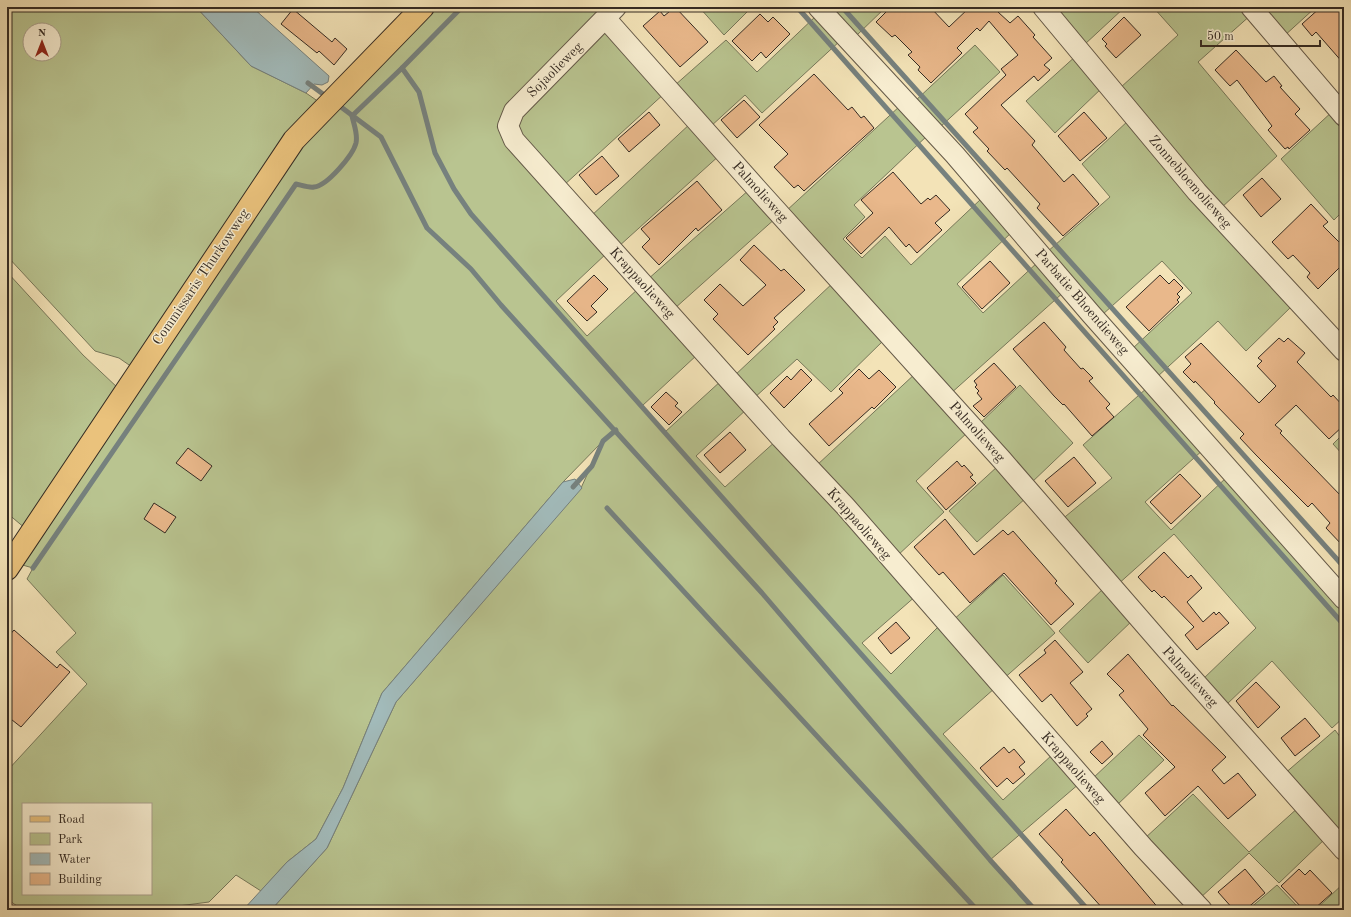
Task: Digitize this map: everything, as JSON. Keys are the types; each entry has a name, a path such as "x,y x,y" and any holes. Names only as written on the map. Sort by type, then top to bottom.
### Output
{"main road":[{"name":"Commissaris Thurkowweg","path":"7,569 294,140 423,7"}],"street":[{"name":"Parbatie Bhoendieweg","path":"818,7 955,155 1091,314 1344,599"},
{"name":"Zonnebloemolieweg","path":"1043,7 1197,192 1344,351"},
{"path":"1251,7 1344,116"},
{"name":"Sojaolieweg","path":"514,140 508,126 514,111 611,13"},
{"name":"Palmolieweg","path":"611,13 757,189 992,448 1166,649 1344,850"},
{"name":"Krappaolieweg","path":"514,140 845,506 1143,847 1202,910"}],"green space":[{"path":"7,7 196,7 251,66 306,93 319,102 287,136 240,201 132,367 119,358 95,351 7,256"},
{"path":"433,7 609,7 511,108 497,127 608,252 556,301 587,336 639,288 698,354 642,406 665,432 722,380 748,408 696,456 725,487 777,440 917,595 862,643 891,674 940,625 995,688 943,734 1003,800 1052,755 1080,783 990,860 1035,910 271,910 327,848 396,702 581,488 602,442 563,482 382,693 343,788 316,839 287,862 261,891 236,875 209,902 163,908 161,910 23,910 7,899 7,842 11,836 7,832 7,771 87,684 56,652 76,633 27,579 33,568 19,564 285,162"},
{"path":"699,7 752,7 724,35"},
{"path":"828,7 886,7 856,36"},
{"path":"1050,7 1125,7 1084,45"},
{"path":"1153,7 1246,7 1252,14 1198,62 1277,156 1220,209 1120,88 1178,35"},
{"path":"1258,7 1316,7 1283,37"},
{"path":"817,15 841,40 762,113 745,95 710,127 674,86 726,40 757,72"},
{"path":"608,31 666,92 563,186 518,135 518,117 597,34"},
{"path":"975,45 1000,72 939,128 914,102"},
{"path":"1077,55 1104,86 1055,133 1026,101"},
{"path":"901,105 929,134 854,205 865,217 843,239 862,258 885,236 911,265 981,199 1012,232 957,284 983,313 1038,262 1065,291 949,395 785,212"},
{"path":"1334,110 1344,120 1344,210 1334,220 1281,159"},
{"path":"1130,119 1294,304 1246,351 1218,321 1157,377 1132,349 1192,293 1162,261 1102,315 1047,252 1110,197 1082,164"},
{"path":"692,122 721,154 618,247 590,217"},
{"path":"750,189 777,217 674,309 647,280"},
{"path":"7,272 83,355 119,389 26,529 7,513"},
{"path":"835,281 887,337 831,392 797,359 753,399 733,377"},
{"path":"917,372 970,430 916,481 944,512 896,557 816,466"},
{"path":"1020,385 1073,443 1030,484 978,425"},
{"path":"1148,387 1204,449 1145,502 1171,530 1228,476 1344,607 1344,717 1332,728 1272,661 1225,706 1201,681 1256,628 1174,534 1116,586 1060,521 1112,478 1083,445"},
{"path":"1344,433 1344,456 1333,444"},
{"path":"998,466 1027,497 977,542 949,511"},
{"path":"1003,575 1055,633 1001,681 951,622"},
{"path":"1105,587 1134,619 1088,663 1059,631"},
{"path":"1335,730 1344,742 1344,845 1283,775"},
{"path":"1139,735 1164,760 1116,806 1092,779"},
{"path":"1193,794 1249,852 1300,806 1327,837 1279,883 1249,853 1199,899 1144,839"},
{"path":"1344,883 1344,910 1315,910"},
{"path":"1277,885 1301,910 1248,910"}],"water":[{"path":"196,7 252,7 329,76 328,82 322,85 314,84 306,93 251,66"},
{"path":"575,479 582,488 396,702 327,848 271,910 243,910 287,862 316,839 343,788 382,693 563,482"}],"building":[{"path":"675,7 708,42 680,67 643,26 660,11 664,16"},
{"path":"891,7 930,7 949,27 970,7 1004,7 998,12 1010,23 1018,16 1035,35 1033,37 1052,58 1044,65 1050,70 1038,81 1034,76 1001,105 1035,141 1032,145 1064,182 1073,174 1099,204 1063,236 1037,208 1040,204 1007,168 1005,170 987,151 989,149 973,132 978,128 965,114 1006,75 1001,69 1018,55 989,21 980,31 977,28 957,48 962,53 931,83 918,70 920,67 908,55 912,52 895,35 892,37 876,22"},
{"path":"1321,7 1340,7 1344,12 1344,64 1316,32 1312,36 1302,24"},
{"path":"293,9 332,42 335,38 347,49 334,65 319,51 317,53 281,24"},
{"path":"760,14 768,22 773,17 790,34 766,58 761,52 752,61 732,41"},
{"path":"1124,17 1141,35 1116,58 1105,46 1107,44 1102,39"},
{"path":"1236,50 1266,82 1274,76 1282,86 1280,87 1300,109 1295,114 1310,130 1289,149 1288,147 1285,149 1268,130 1272,126 1237,80 1230,86 1215,70"},
{"path":"814,74 848,110 852,107 861,118 864,116 874,128 804,191 798,185 794,188 774,167 788,154 759,125"},
{"path":"744,100 760,117 737,138 721,120"},
{"path":"649,112 660,125 629,152 618,139"},
{"path":"1084,112 1107,138 1080,161 1058,136"},
{"path":"602,156 619,176 596,195 579,175"},
{"path":"893,172 921,204 928,198 930,200 936,195 950,210 935,223 942,230 917,253 909,244 906,247 889,227 861,254 846,238 873,213 861,200"},
{"path":"1262,178 1281,199 1261,217 1243,195"},
{"path":"697,181 722,210 698,231 696,228 659,265 642,247 650,239 641,229"},
{"path":"1311,204 1328,222 1323,226 1344,247 1344,263 1318,289 1307,277 1310,273 1293,255 1288,259 1272,242"},
{"path":"754,245 781,271 784,269 805,290 774,318 778,322 773,327 775,329 748,355 713,319 718,314 704,300 720,284 743,306 766,285 740,260"},
{"path":"990,261 1010,283 982,309 962,287"},
{"path":"594,275 608,289 591,306 597,312 587,321 567,301"},
{"path":"1160,275 1169,284 1174,279 1183,288 1177,294 1180,297 1177,300 1179,302 1149,331 1126,307"},
{"path":"1044,322 1066,347 1064,350 1081,369 1083,368 1093,378 1089,381 1110,404 1106,408 1114,417 1092,436 1064,404 1063,405 1054,396 1013,349"},
{"path":"1279,338 1284,342 1288,338 1305,353 1297,362 1331,397 1333,395 1344,407 1344,425 1329,439 1296,405 1275,425 1282,431 1280,433 1344,499 1344,547 1326,528 1330,523 1312,503 1308,507 1256,455 1240,438 1244,434 1195,381 1194,383 1183,372 1191,364 1185,357 1201,343 1259,403 1276,386 1257,366 1262,361 1258,358"},
{"path":"994,363 1016,387 984,417 973,406 982,399 977,393 979,391 975,387 977,385 974,381"},
{"path":"801,369 812,380 784,408 770,393 787,376 791,380"},
{"path":"859,369 869,379 879,370 896,387 874,409 872,407 829,446 809,424 843,393 839,389"},
{"path":"666,392 678,403 675,406 682,412 669,425 651,407"},
{"path":"730,432 746,450 720,473 704,455"},
{"path":"188,448 212,466 201,481 176,463"},
{"path":"1074,457 1096,483 1068,507 1045,481"},
{"path":"957,461 962,467 964,465 973,475 970,477 976,483 946,510 927,488"},
{"path":"1180,474 1201,496 1171,524 1150,502"},
{"path":"154,503 176,517 165,533 144,519"},
{"path":"945,519 974,555 1003,530 1008,535 1013,531 1057,581 1055,583 1074,604 1051,625 1004,573 970,603 943,572 939,575 914,547"},
{"path":"1164,552 1188,578 1191,575 1202,588 1187,602 1203,622 1214,612 1216,615 1219,612 1229,623 1197,650 1185,635 1194,627 1164,596 1162,598 1154,590 1152,592 1138,577"},
{"path":"896,622 910,638 891,654 878,638"},
{"path":"14,630 57,668 60,664 70,672 21,727 7,716 7,638"},
{"path":"1055,640 1083,672 1070,683 1092,709 1086,714 1088,716 1077,726 1051,694 1042,702 1019,675 1046,653 1044,650"},
{"path":"1128,654 1172,706 1173,705 1226,757 1212,770 1224,784 1238,773 1256,795 1228,819 1198,786 1165,816 1145,793 1175,767 1143,735 1148,729 1119,695 1124,691 1107,674"},
{"path":"1256,682 1280,707 1258,728 1236,701"},
{"path":"1305,718 1320,736 1295,756 1281,738"},
{"path":"1102,741 1113,754 1102,764 1090,752"},
{"path":"1004,747 1009,753 1014,749 1025,762 1019,767 1025,774 1013,784 1007,778 997,787 980,768"},
{"path":"1066,809 1090,836 1094,832 1160,910 1104,910 1061,862 1063,860 1039,834"},
{"path":"1245,869 1265,893 1245,910 1234,910 1218,892"},
{"path":"1299,869 1305,875 1310,870 1332,893 1313,910 1304,910 1281,886"}],"waterway":[{"path":"402,68 462,7"},
{"path":"797,7 1344,625"},
{"path":"842,7 1344,567"},
{"path":"33,568 296,184 314,187 326,181 339,169 350,155 356,143 356,133 352,116 402,68 419,92 435,153 454,189 471,214 1088,910"},
{"path":"308,83 327,97"},
{"path":"337,104 381,137 427,228 471,269 501,305 762,593 990,860 1035,910"},
{"path":"573,487 592,466 603,441 616,430"},
{"path":"607,508 977,910"}]}
